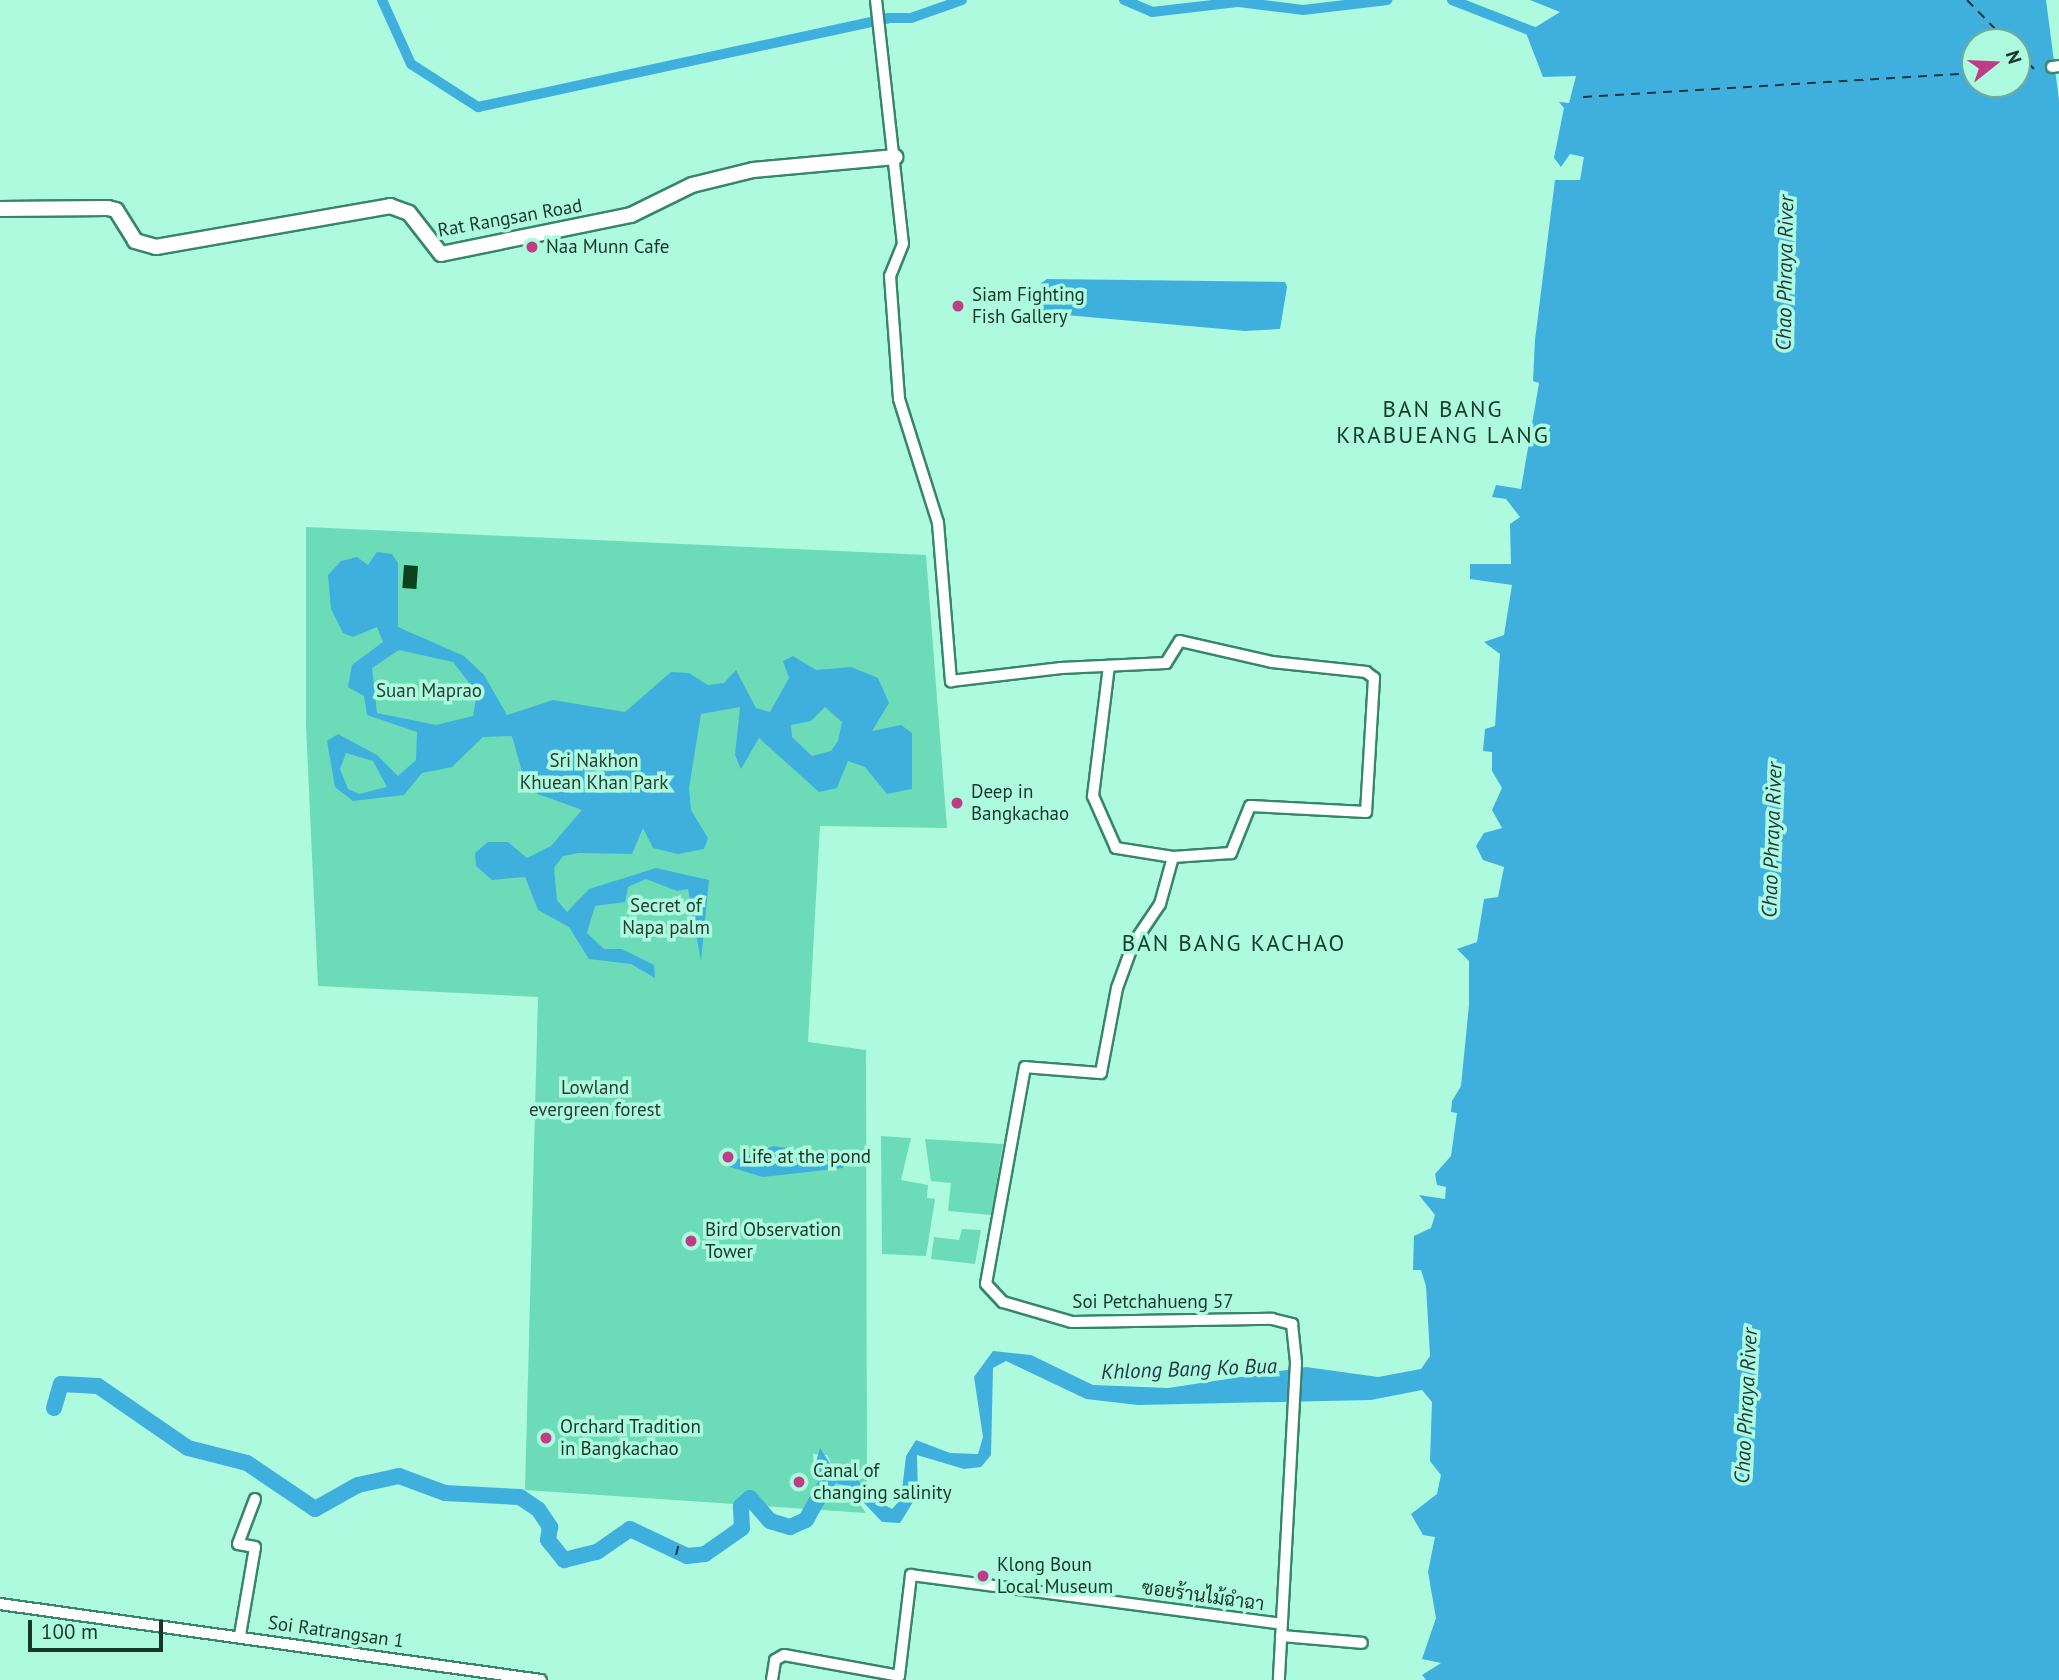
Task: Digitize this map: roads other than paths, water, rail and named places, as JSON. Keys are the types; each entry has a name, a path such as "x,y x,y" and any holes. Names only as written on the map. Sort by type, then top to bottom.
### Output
{"street":[{"path":"876,2 903,244 890,276 899,399 938,523 951,681 1109,666 1166,663 1180,641 1374,678 1366,812 1250,806 1231,853 1173,857 1116,848 1094,808 1109,666"},
{"name":"Rat Rangsan Road","path":"0,209 116,210 144,247 390,206 409,213 441,254 631,215 692,185 752,170 895,157"},
{"name":"Soi Petchahueng 57","path":"1173,857 1160,904 1133,944 1117,988 1101,1073 1025,1067 986,1284 1003,1302 1072,1322 1285,1320 1295,1331 1296,1363 1279,1680"},
{"path":"240,1635 255,1547 239,1544 255,1499"},
{"name":"ซอยร้านไม้ฉำฉา","path":"772,1680 775,1660 783,1655 898,1678 911,1575 1281,1624"},
{"name":"Soi Ratrangsan 1","path":"0,1604 240,1635 541,1680"},
{"path":"1281,1636 1362,1643"}],"water":[{"name":"Chao Phraya River","path":"1530,0 2046,0 2059,100 2059,1680 1426,1680 1422,1675 1441,1663 1422,1659 1436,1618 1428,1572 1435,1537 1423,1535 1411,1514 1437,1494 1441,1475 1430,1461 1432,1402 1422,1390 1371,1400 1138,1405 1086,1399 1006,1361 993,1368 991,1455 981,1467 964,1469 917,1455 918,1494 900,1523 882,1522 847,1485 814,1469 820,1448 835,1471 856,1476 867,1495 892,1509 901,1499 906,1456 916,1440 950,1453 978,1454 983,1437 974,1377 993,1351 1031,1355 1093,1385 1168,1388 1306,1367 1378,1377 1421,1369 1430,1356 1426,1286 1421,1270 1413,1270 1414,1236 1431,1228 1435,1215 1419,1195 1445,1199 1446,1187 1437,1185 1435,1174 1451,1156 1457,1113 1451,1112 1452,1101 1461,1086 1469,1005 1469,961 1457,949 1477,942 1484,899 1498,897 1504,867 1483,860 1476,846 1484,833 1502,828 1492,810 1502,788 1492,771 1492,752 1483,751 1485,729 1495,726 1500,654 1484,642 1504,635 1512,585 1470,579 1470,564 1511,564 1510,524 1520,517 1506,499 1492,497 1496,485 1521,489 1539,383 1533,381 1535,340 1555,180 1580,180 1584,157 1570,154 1561,167 1554,158 1564,108 1559,102 1569,103 1576,76 1543,77 1526,33 1560,12"},
{"path":"1047,279 1285,282 1287,287 1280,329 1245,331 1043,313 1040,284"},
{"path":"377,552 392,554 398,563 398,627 464,656 484,675 507,715 553,700 625,712 671,672 689,673 708,685 724,683 736,670 756,708 770,712 789,678 783,661 793,656 816,670 851,667 878,678 889,703 872,731 901,725 912,733 912,789 887,794 865,767 848,761 837,788 819,792 759,738 741,769 735,755 740,707 701,714 689,788 691,810 708,838 704,849 678,854 653,848 643,828 632,854 579,853 563,856 554,868 557,900 567,912 589,889 656,868 709,880 701,961 688,889 677,891 646,879 628,887 625,902 595,906 587,933 604,949 622,949 654,965 655,978 631,964 589,959 569,927 538,910 525,877 492,880 476,866 475,853 488,842 508,842 527,858 551,846 582,810 527,790 512,736 483,737 452,767 422,773 404,795 353,801 335,787 327,741 338,734 377,755 398,776 416,760 417,732 367,715 364,696 348,687 352,665 383,642 377,627 353,637 343,633 331,609 328,575 341,561 357,557 368,565","holes":["399,650 453,662 477,693 473,716 436,725 377,713 372,668","825,707 842,722 838,741 831,751 812,756 792,737 791,725 811,721","346,753 373,761 387,787 359,794 348,789 340,769"]},
{"path":"773,1146 833,1154 846,1159 843,1168 763,1177 723,1165"}],"waterway":[{"path":"382,0 411,64 478,107 888,18 911,18 962,0"},
{"path":"1124,0 1152,12 1239,2 1303,10 1387,0"},
{"path":"1452,0 1539,34"},
{"name":"Khlong Bang Ko Bua","path":"54,1408 61,1384 98,1386 188,1448 247,1463 315,1509 358,1485 399,1476 445,1493 520,1497 538,1509 550,1527 548,1540 564,1560 597,1552 630,1529 687,1556 705,1554 742,1528 741,1506 750,1498 770,1521 790,1527 806,1520 832,1473 850,1479"}],"place":[{"name":"Naa Munn Cafe","path":"532,247"},
{"name":"Siam Fighting Fish Gallery","path":"958,306"},
{"name":"Deep in Bangkachao","path":"957,803"},
{"name":"Life at the pond","path":"728,1157"},
{"name":"Bird Observation Tower","path":"691,1241"},
{"name":"Orchard Tradition in Bangkachao","path":"546,1438"},
{"name":"Canal of changing salinity","path":"799,1482"},
{"name":"Klong Boun Local Museum","path":"983,1576"}],"district":[{"name":"BAN BANG KRABUEANG LANG","path":"1443,422"},
{"name":"BAN BANG KACHAO","path":"1234,943"}],"park label":[{"name":"Suan Maprao","path":"429,691"},
{"name":"Sri Nakhon Khuean Khan Park","path":"594,772"},
{"name":"Secret of Napa palm","path":"666,917"},
{"name":"Lowland evergreen forest","path":"595,1099"}]}
